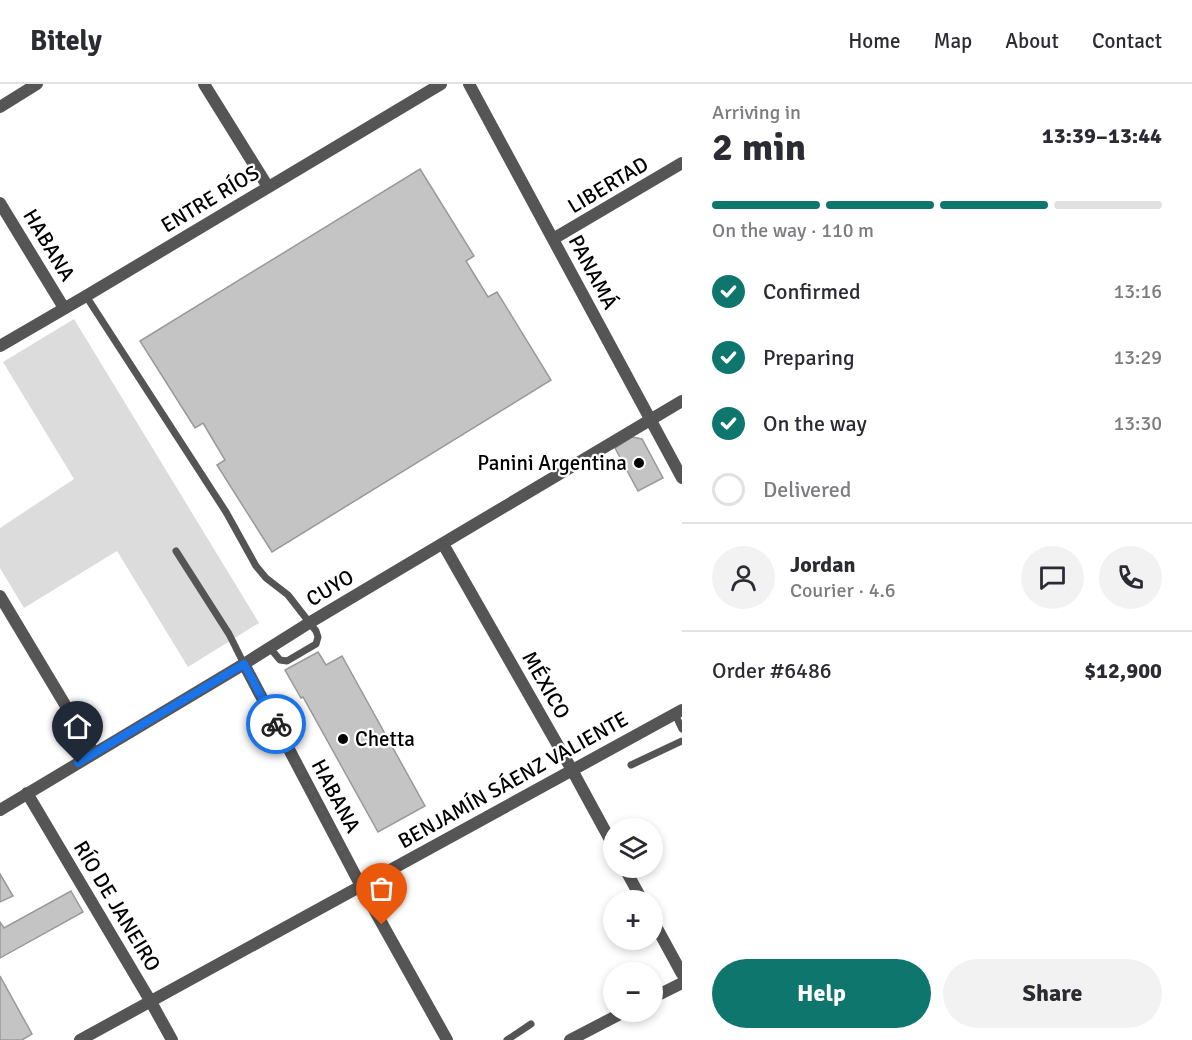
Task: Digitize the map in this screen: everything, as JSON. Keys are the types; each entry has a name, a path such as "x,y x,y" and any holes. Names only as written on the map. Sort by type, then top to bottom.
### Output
{"street":[{"path":"0,107 37,84"},
{"path":"204,84 268,187"},
{"name":"ENTRE RÍOS","path":"0,346 441,84"},
{"name":"PANAMÁ","path":"470,84 682,478"},
{"name":"LIBERTAD","path":"553,239 682,163"},
{"name":"HABANA","path":"0,203 64,308"},
{"name":"CUYO","path":"0,810 682,401"},
{"name":"MÉXICO","path":"443,544 603,827"},
{"path":"0,596 94,753"},
{"name":"HABANA","path":"244,664 361,886 447,1040"},
{"name":"BENJAMÍN SÁENZ VALIENTE","path":"80,1040 679,712"},
{"name":"RÍO DE JANEIRO","path":"27,793 172,1040"},
{"path":"663,939 682,974"},
{"path":"663,992 682,983"},
{"path":"570,1040 605,1022"}],"lane":[{"path":"87,296 226,512 256,566 266,578 288,595 316,631 318,637 316,644 287,661 280,660 270,648"},
{"path":"176,551 229,634 244,664"},
{"path":"679,712 682,729"},
{"path":"632,765 682,741"},
{"path":"507,1040 531,1024"}],"shaded area":[{"path":"74,319 259,623 188,667 117,551 24,608 0,568 0,528 74,479 3,362"}],"building":[{"path":"420,169 474,256 466,261 488,297 497,292 551,380 272,552 217,465 225,460 203,423 195,428 140,341"},
{"name":"Panini Argentina","path":"632,437 642,439 663,478 638,491 615,448"},
{"path":"318,652 326,665 342,656 425,806 378,832 303,697 301,698 285,670"},
{"path":"0,874 13,896 0,902"},
{"path":"71,891 83,912 0,958 0,922 4,928"},
{"path":"0,976 32,1034 22,1040 0,1040"}],"way so far":[{"path":"276,724 382,925"}],"place":[{"name":"Panini Argentina","path":"639,463"},
{"name":"Chetta","path":"343,739"}],"route":[{"path":"78,763 244,664 276,724"}]}
